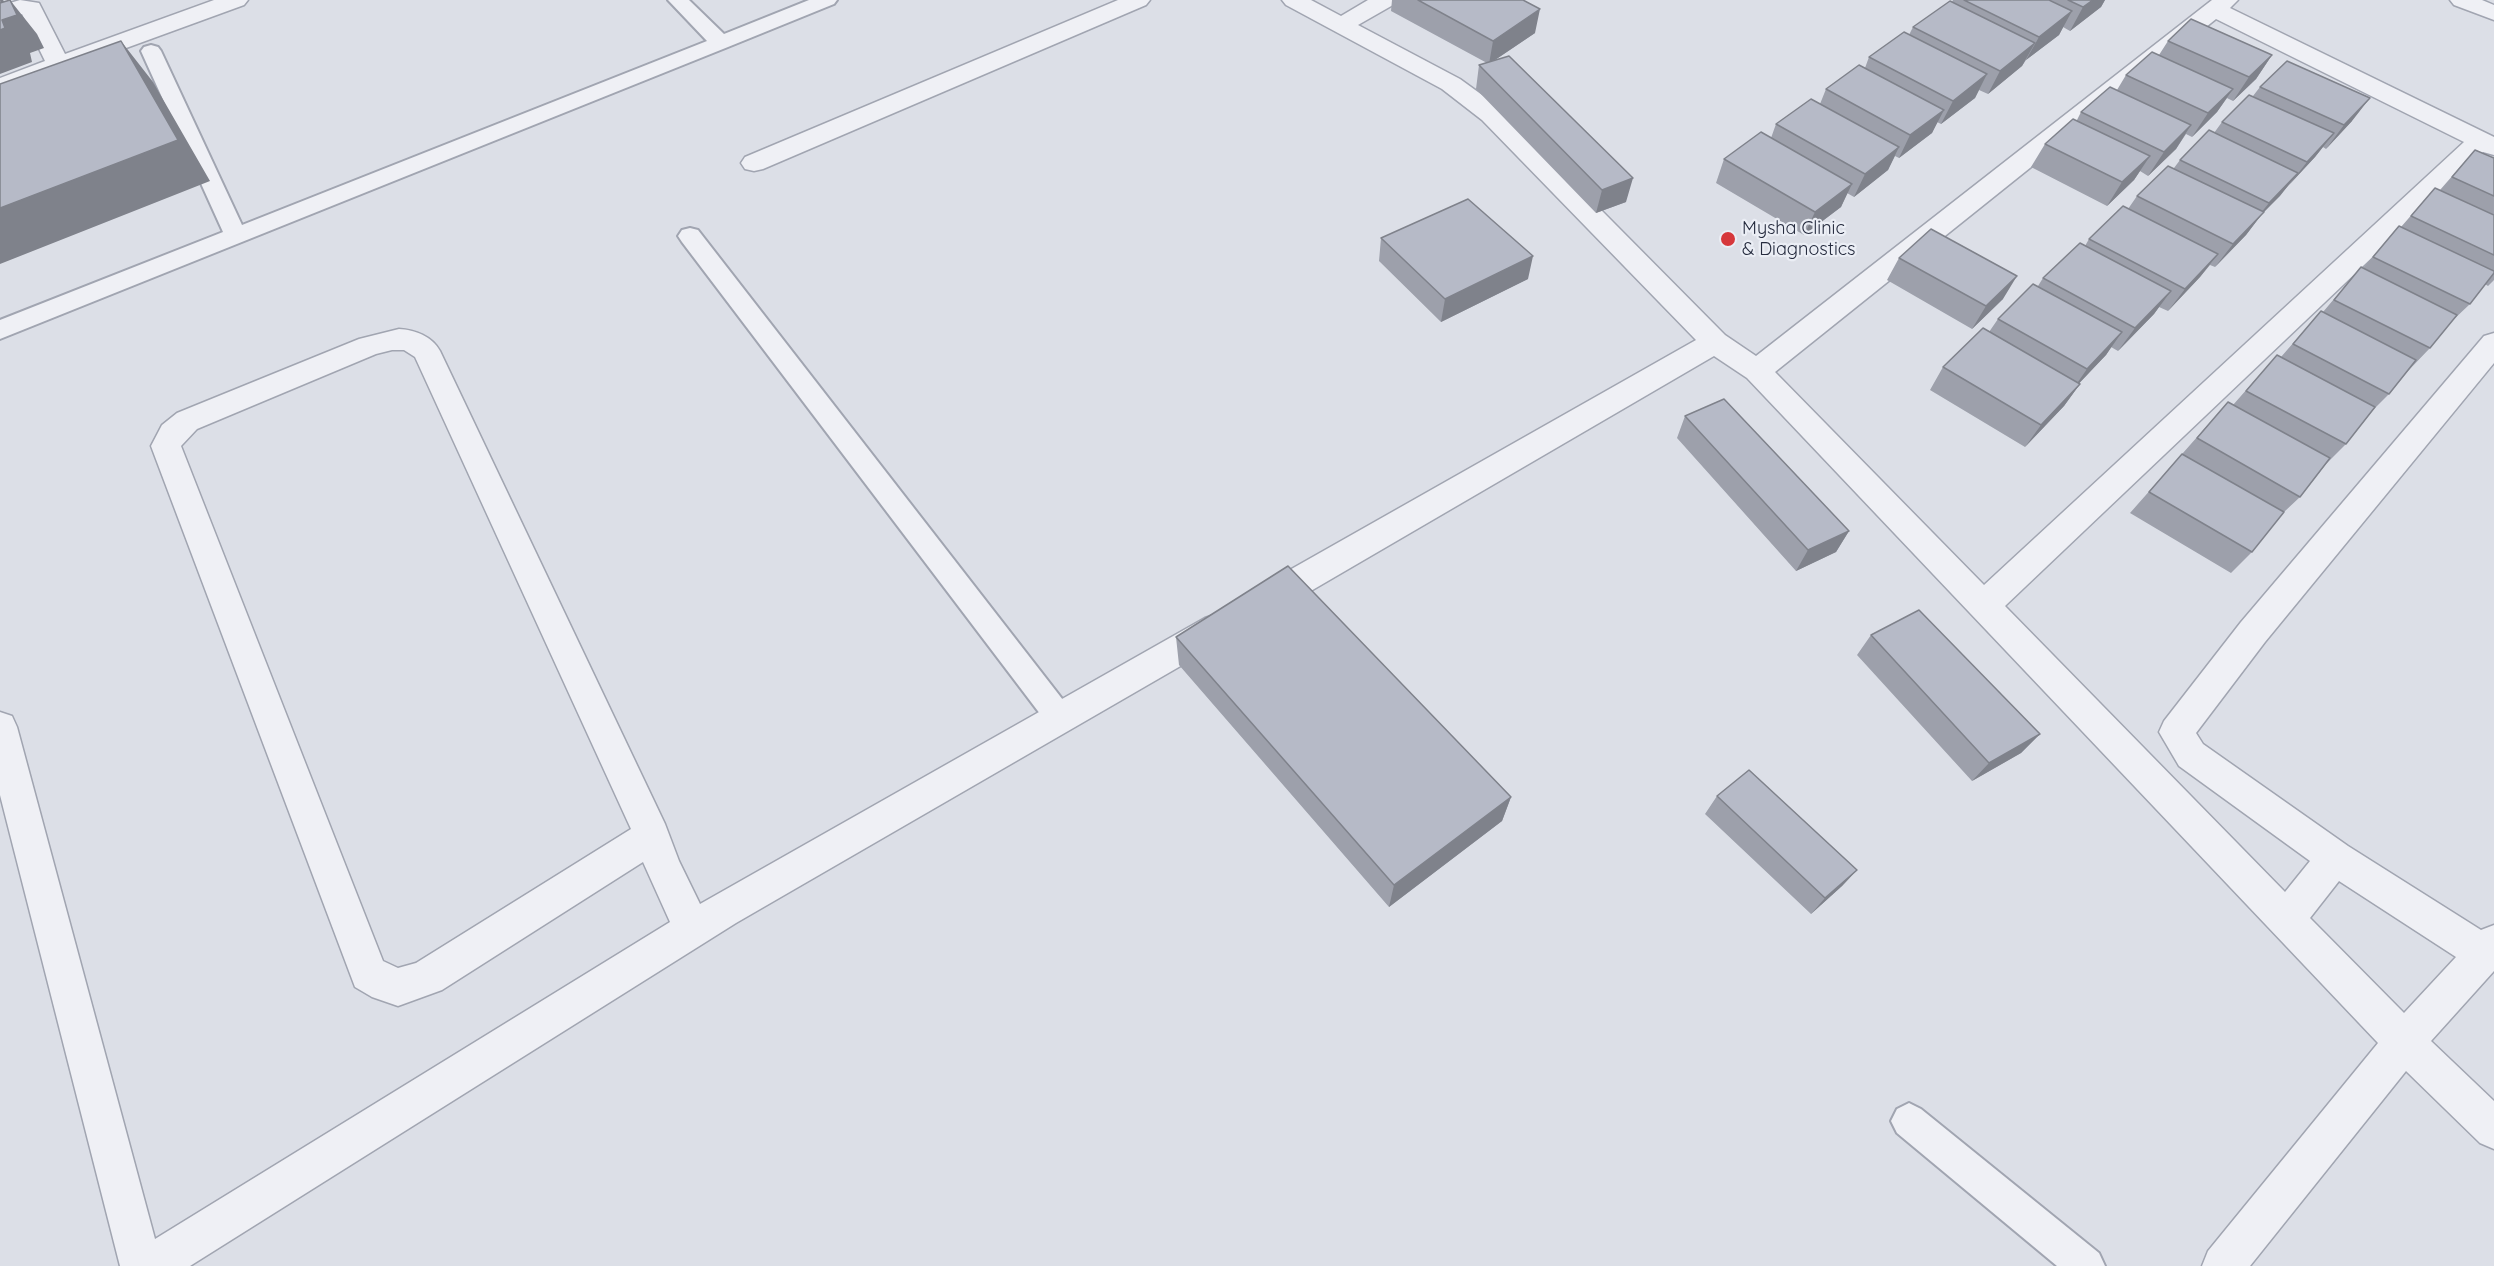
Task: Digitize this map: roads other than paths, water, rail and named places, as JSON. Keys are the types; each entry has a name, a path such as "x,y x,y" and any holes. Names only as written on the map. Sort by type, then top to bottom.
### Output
{"street":[{"path":"0,86 236,0"},
{"path":"754,163 1138,0"},
{"path":"1341,25 1385,0"},
{"path":"2462,0 2494,13"},
{"path":"1306,2 1341,25 1451,84 1491,114 1715,342 1757,371 2404,1041 2494,1129"},
{"path":"1757,371 2220,5 2487,144 1983,606"},
{"path":"0,14 20,7 31,8 59,65"},
{"path":"652,836 428,977 400,987 385,985 369,974 166,446 173,433 187,422 369,346 396,340 413,340 426,351 652,836 662,865 693,929"},
{"path":"152,1266 693,929 1715,342"},
{"path":"2223,1266 2404,1041 2489,948 2336,858 2191,755 2176,732 2253,632 2494,343"},
{"path":"0,727 141,1266"},
{"path":"2286,919 2336,858"}],"lane":[{"path":"678,0 720,43"},
{"path":"0,330 827,0"},
{"path":"151,51 236,236"},
{"path":"690,236 1060,718"},
{"path":"1909,1121 2085,1266"}],"place":[{"name":"Mysha Clinic & Diagnostics","path":"1728,239"}]}
